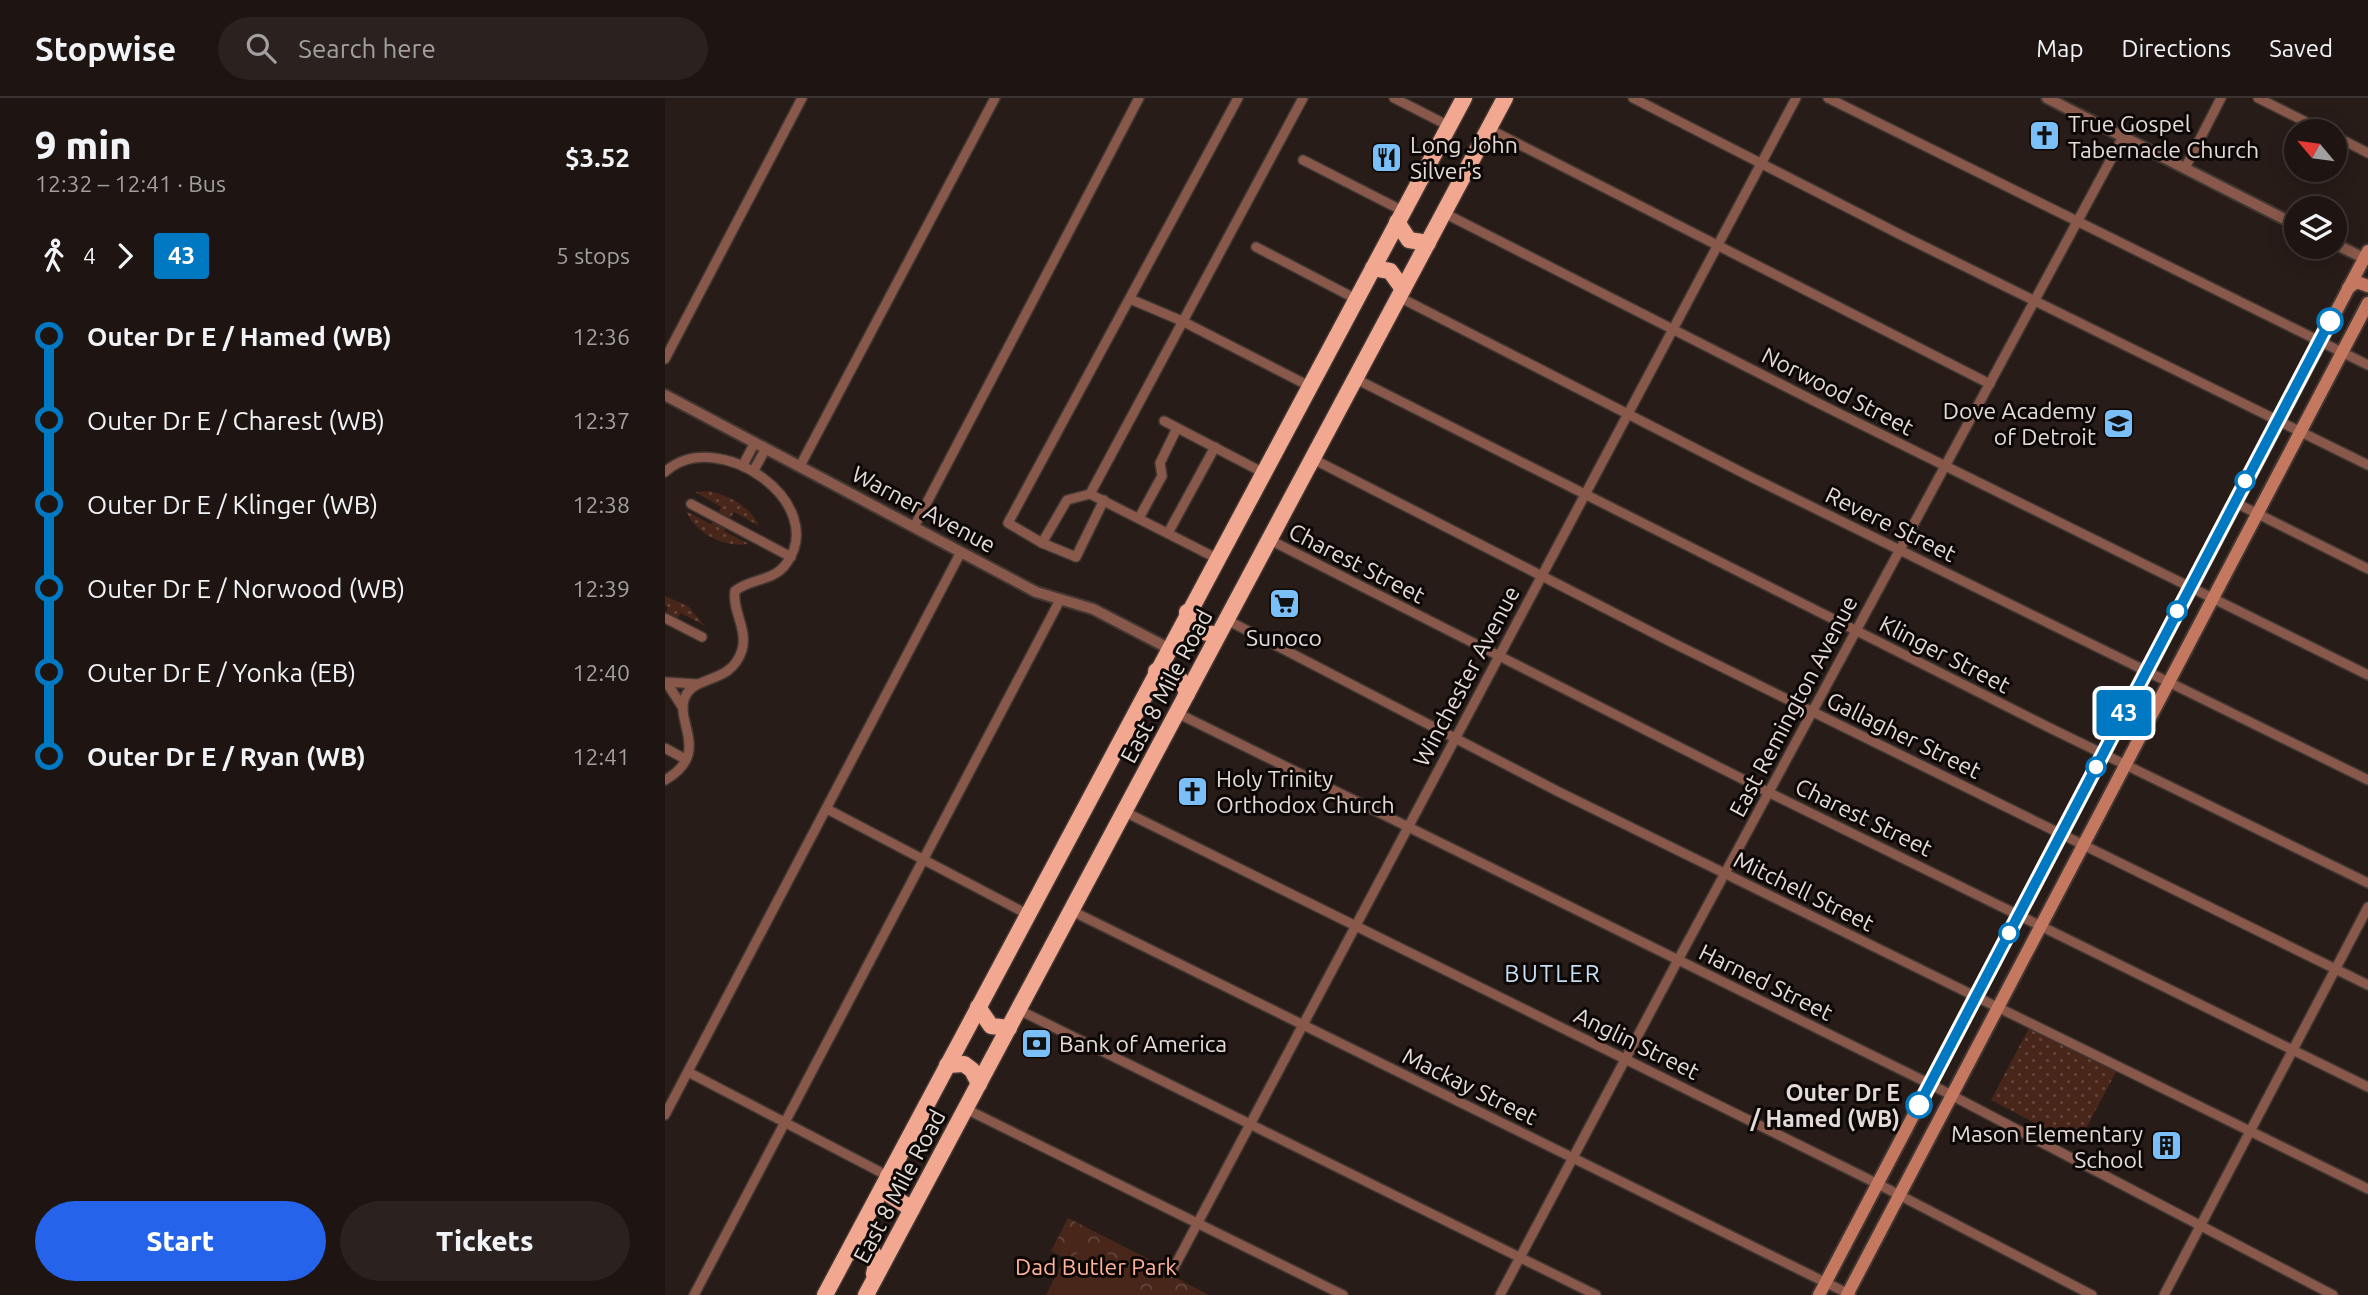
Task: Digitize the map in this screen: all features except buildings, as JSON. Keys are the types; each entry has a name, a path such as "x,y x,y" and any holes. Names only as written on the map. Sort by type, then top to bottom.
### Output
{"highway":[{"name":"East 8 Mile Road","path":"825,1295 1187,612 1464,98"},
{"name":"East 8 Mile Road","path":"866,1295 1505,98"},
{"path":"1400,217 1409,240 1428,243"},
{"path":"1373,268 1389,271 1401,293"},
{"path":"1187,612 1196,631 1218,635"},
{"path":"1156,671 1169,671 1178,676 1187,694"},
{"path":"978,1007 991,1026 1009,1028"},
{"path":"947,1065 964,1064 972,1070 979,1084"},
{"path":"888,1176 890,1195 912,1209"},
{"path":"840,1267 859,1245 875,1252 877,1260 866,1295"}],"main road":[{"path":"1819,1295 2277,419 2367,256"},
{"path":"2348,288 2357,282 2368,286"},
{"path":"1849,1294 2368,303"}],"street":[{"path":"665,359 802,98"},
{"path":"800,466 995,98"},
{"path":"914,527 1139,98"},
{"path":"1104,500 1076,557 1041,542 1008,523 1238,98"},
{"path":"1090,494 1303,98"},
{"path":"1394,98 1449,126"},
{"path":"1633,98 2034,301 2368,465"},
{"name":"Winchester Avenue","path":"1171,1273 1796,98"},
{"path":"1828,98 2368,365"},
{"path":"2047,98 2284,219"},
{"path":"2185,169 2221,98"},
{"path":"2258,98 2300,119"},
{"path":"1489,129 1990,384"},
{"name":"East Remington Avenue","path":"1500,1295 1724,873 2123,137"},
{"path":"2347,142 2368,153"},
{"path":"1303,160 1400,217"},
{"name":"Norwood Street","path":"1444,213 1945,466 2368,675"},
{"path":"1256,247 1356,299"},
{"path":"2347,248 2367,256"},
{"name":"Revere Street","path":"1401,293 1627,414 2368,780"},
{"path":"1130,299 1182,321 1309,386"},
{"name":"Klinger Street","path":"1356,379 1856,631 2368,883"},
{"name":"Warner Avenue","path":"665,395 1036,592 1093,609 1168,648"},
{"path":"1164,421 1262,472"},
{"path":"1139,518 1162,476 1160,463 1177,428"},
{"path":"743,465 754,444"},
{"path":"1168,533 1215,447"},
{"path":"754,470 765,450"},
{"path":"665,472 679,462 701,457 743,465 754,470 772,485 792,516 796,544 791,557 775,575 735,591 743,635 741,651 725,674 689,691 683,709"},
{"name":"Gallagher Street","path":"1313,459 1541,576 2368,985"},
{"path":"1041,542 1067,500 1090,494 1216,558"},
{"path":"2234,502 2368,569"},
{"path":"691,504 791,557"},
{"name":"Charest Street","path":"1270,540 1768,792 2368,1087"},
{"path":"665,1115 961,552"},
{"path":"694,1295 1060,600"},
{"path":"665,618 702,638"},
{"name":"Mitchell Street","path":"1227,620 1454,738 1724,873 2368,1189"},
{"path":"666,682 700,684"},
{"path":"665,780 685,759 689,736 683,709 666,682"},
{"name":"Harned Street","path":"1177,713 1930,1084 2333,1295"},
{"path":"665,748 685,759"},
{"path":"827,809 1027,914"},
{"name":"Anglin Street","path":"1125,812 1878,1184 2092,1295"},
{"path":"2164,1295 2368,907"},
{"name":"Mackay Street","path":"1072,911 1849,1294"},
{"path":"1019,1010 1596,1295"},
{"path":"688,1072 888,1176"},
{"path":"966,1109 1343,1295"}],"green space":[{"path":"709,491 738,502 750,512 759,526 734,512 730,518 719,512 721,507 695,492"},
{"path":"686,511 711,524 715,518 727,525 724,531 749,544 730,544 712,538 697,526"},
{"path":"665,596 688,606 705,626 681,613 677,619 666,613 668,607 665,605"},
{"path":"2029,1028 2116,1072 2077,1145 1991,1100"},
{"name":"Dad Butler Park","path":"1068,1218 1164,1267 1163,1271 1209,1295 1046,1295 1065,1258 1051,1251"},
{"path":"1087,1245 1148,1273 1133,1295 1056,1295 1075,1255"}],"bus line":[{"name":"43","path":"1919,1105 2330,321"}],"place":[{"name":"True Gospel Tabernacle Church","path":"2045,136"},
{"name":"Long John Silver's","path":"1387,157"},
{"name":"Dove Academy of Detroit","path":"2119,423"},
{"name":"Sunoco","path":"1284,603"},
{"name":"Holy Trinity Orthodox Church","path":"1193,791"},
{"name":"Bank of America","path":"1036,1043"},
{"name":"Outer Dr E / Hamed (WB)","path":"1919,1105"},
{"name":"Mason Elementary School","path":"2166,1146"}],"district":[{"name":"BUTLER","path":"1553,973"}]}
